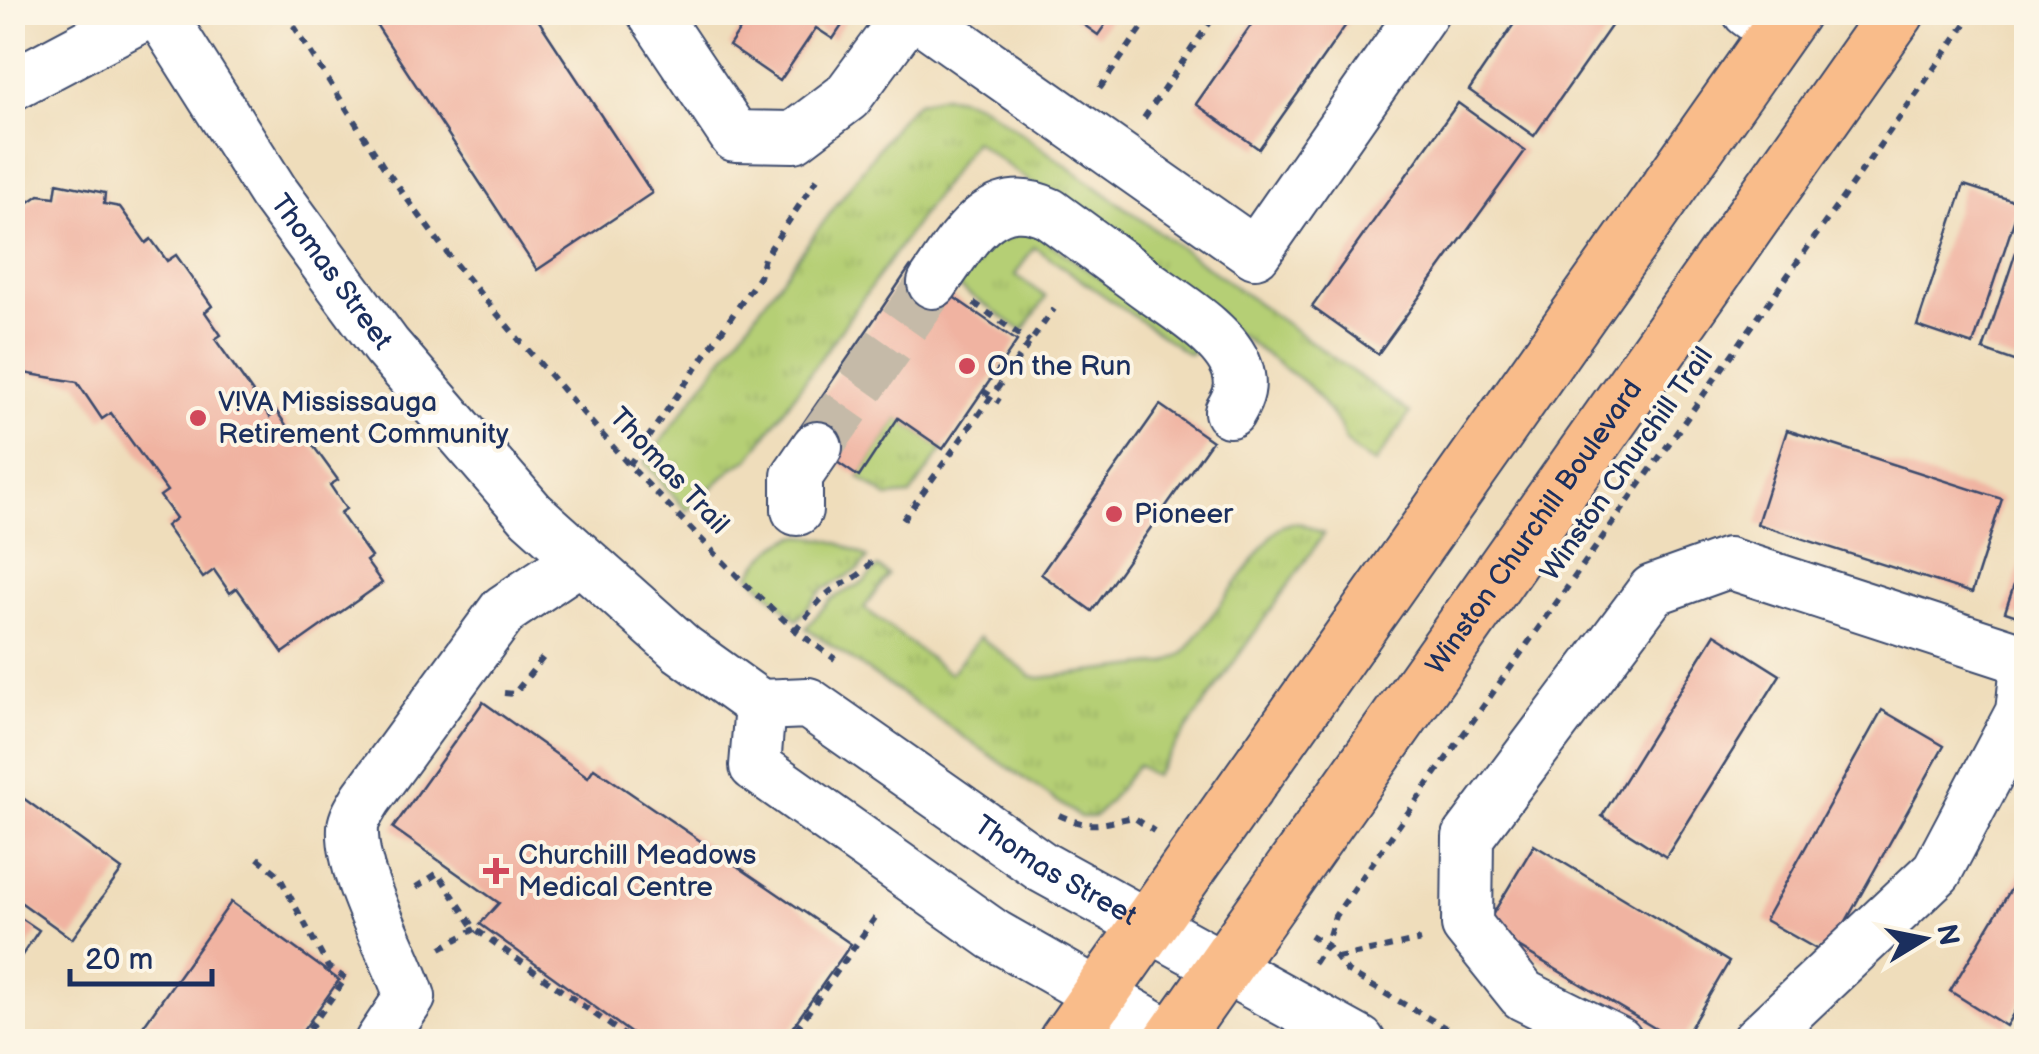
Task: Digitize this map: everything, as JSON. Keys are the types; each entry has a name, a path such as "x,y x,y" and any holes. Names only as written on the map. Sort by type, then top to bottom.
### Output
{"main road":[{"name":"Winston Churchill Boulevard","path":"1176,1040 1224,966 1897,12"},
{"path":"1066,1042 1772,20"}],"street":[{"path":"12,85 150,12"},
{"name":"Thomas Street","path":"159,12 273,192 386,346 531,514 682,648 760,705 808,703 1042,868 1360,1042"},
{"path":"652,12 735,136 794,138 846,97 912,12 1255,253 1423,12"},
{"path":"932,283 973,226 995,211 1016,205 1034,206 1200,324 1224,346 1238,369 1240,383 1230,412"},
{"path":"797,510 797,476 817,448"},
{"path":"380,1042 410,997 368,898 354,846 353,823 504,610 580,558"},
{"path":"1618,1042 1522,995 1467,924 1468,837 1653,590 1728,563 2026,662 2021,712 1937,870 1756,1042"},
{"path":"760,705 754,766 994,935 1176,1040"}],"path":[{"name":"Thomas Trail","path":"284,12 383,166 452,260 629,465 794,630 843,664"},
{"path":"1074,126 1153,12"},
{"path":"1117,156 1217,12"},
{"name":"Winston Churchill Trail","path":"1337,958 1326,945 1335,916 1974,12"},
{"path":"629,465 759,278 764,258 824,169"},
{"path":"902,520 1054,309"},
{"path":"983,390 1000,402"},
{"path":"794,630 824,596 854,580 872,561"},
{"path":"500,692 514,694 546,654"},
{"path":"1055,813 1091,825 1133,817"},
{"path":"405,894 438,873 475,929 634,1042"},
{"path":"787,1042 877,915"},
{"path":"1470,1042 1348,972 1337,958 1428,938 1482,943"},
{"path":"300,1042 345,979"}],"green space":[{"path":"943,96 971,101 996,115 1410,413 1375,463 1357,453 1345,440 1339,424 1310,387 974,141 750,458 733,468 687,511 645,463 903,115 918,102"},
{"path":"1023,224 1197,347 1190,354 1185,352 1034,247 1015,275 1046,297 1023,331 957,286 990,239"},
{"path":"898,418 943,449 910,495 887,497 859,477"},
{"path":"1291,523 1324,534 1154,776 1137,765 1095,817 1080,817 806,628 831,599 864,582 878,567 888,575 864,608 950,674 980,637 1031,676 1040,678 1165,663 1184,653 1272,535"},
{"path":"796,536 834,541 868,558 858,570 821,591 797,620 750,575 770,552"}],"building":[{"path":"368,12 533,12 652,193 537,270"},
{"path":"752,12 851,12 833,39 816,28 780,81 729,46"},
{"path":"1066,12 1114,12 1098,35"},
{"path":"1260,12 1355,12 1259,149 1196,104"},
{"path":"1522,12 1621,12 1534,136 1469,90"},
{"path":"1458,103 1525,151 1378,354 1312,307"},
{"name":"V!VA Mississauga Retirement Community","path":"57,183 105,193 104,204 120,207 146,243 151,239 167,261 176,255 212,306 205,312 221,335 215,339 270,417 277,412 293,435 301,429 338,480 330,485 346,509 340,513 371,557 366,561 382,583 283,653 237,588 230,593 214,570 203,578 166,526 176,518 160,496 167,491 111,413 102,419 77,382 24,373 12,381 12,214 39,195 55,197"},
{"path":"1964,185 2020,203 1973,345 1917,326"},
{"path":"2026,222 2026,365 1983,350"},
{"path":"910,267 1017,341 943,449 898,418 859,477 796,434"},
{"path":"1160,405 1212,441 1092,611 1041,574"},
{"path":"1787,430 2002,499 1972,593 1757,524"},
{"path":"2026,549 2026,619 2005,612"},
{"path":"1715,634 1780,675 1666,857 1602,816"},
{"path":"483,702 588,777 594,768 851,944 782,1042 643,1042 480,924 499,903 393,828"},
{"path":"1882,710 1944,746 1827,955 1765,920"},
{"path":"12,790 122,870 72,939 12,896"},
{"path":"1534,845 1729,962 1682,1042 1485,927"},
{"path":"2026,864 2026,992 2006,1026 1950,991"},
{"path":"231,902 339,980 295,1042 132,1042"},
{"path":"12,912 39,930 12,970"}],"tunnel":[{"path":"817,447 933,283"}],"place":[{"name":"On the Run","path":"967,366"},
{"name":"V!VA Mississauga Retirement Community","path":"198,418"},
{"name":"Pioneer","path":"1114,514"},
{"name":"Churchill Meadows Medical Centre","path":"496,871"}]}
